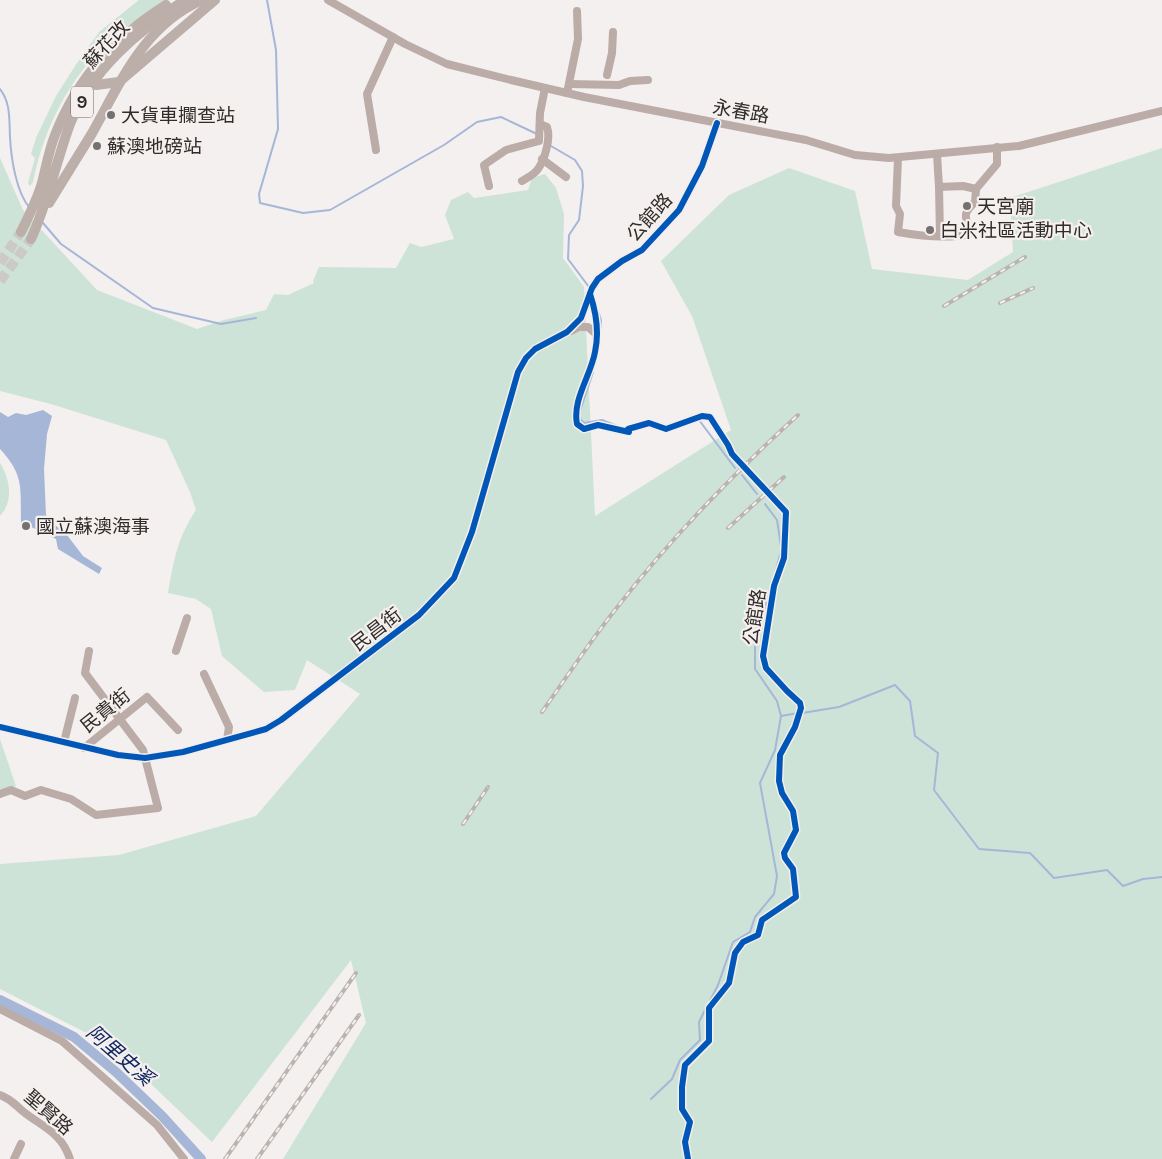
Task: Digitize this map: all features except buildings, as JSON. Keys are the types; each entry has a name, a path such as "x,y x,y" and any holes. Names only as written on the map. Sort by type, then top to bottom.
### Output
{"main road":[{"name":"蘇花改","path":"21,232 41,185 55,136 75,93 108,50 149,16 174,0"},
{"path":"96,85 119,82 215,0"},
{"name":"蘇花改","path":"31,239 42,215 71,122 95,81 119,52 146,27 193,1"},
{"path":"42,215 119,82 144,44 167,21 193,1"},
{"path":"42,215 50,196 67,140 81,109 118,55 146,27"}],"street":[{"name":"永春路","path":"328,0 393,37 447,64 567,93 806,140 854,155 898,158 1034,142 1162,111"},
{"path":"567,93 578,39 577,11"},
{"path":"607,75 612,53 613,32"},
{"path":"376,150 366,94 393,37"},
{"path":"569,84 619,84 648,80"},
{"path":"489,186 484,165 506,150 539,141 545,88"},
{"path":"522,181 538,170 542,159 549,134 547,127 540,124"},
{"name":"公館路","path":"590,294 598,279 622,261 642,250 679,210 702,166 717,124"},
{"path":"898,158 896,206 900,214 898,232 936,238 968,234 966,211 975,202 976,188 997,164 997,147"},
{"path":"937,154 940,236"},
{"path":"542,159 566,177"},
{"path":"939,187 963,186 976,188"},
{"path":"590,294 597,330 595,353 581,392 576,412 577,424 584,429 598,425 629,432 628,429 649,423 666,428 702,416 710,417 732,454"},
{"name":"民昌街","path":"0,727 84,748 145,758 182,752 227,740 266,729 281,720 419,615 454,578 472,532 518,372 526,358 535,349 567,332 581,318 590,294"},
{"path":"567,332 579,327 588,327 596,334"},
{"name":"公館路","path":"688,1159 685,1142 690,1122 682,1109 682,1086 685,1065 709,1041 709,1008 729,983 735,953 743,942 758,935 762,920 796,897 792,869 784,853 796,830 793,810 782,793 779,781 780,755 795,727 802,708 800,703 766,668 763,656 774,586 784,558 786,512"},
{"path":"176,651 188,618"},
{"path":"0,794 11,790 25,796 41,790 71,800 96,815 158,808 143,750 118,720 86,673 89,652"},
{"path":"204,674 229,727 227,740"},
{"name":"民貴街","path":"84,748 147,697 178,730"},
{"path":"64,742 75,698"},
{"path":"0,1009 62,1041 157,1125 184,1159"},
{"name":"聖賢路","path":"0,1095 12,1100 23,1111 57,1135 66,1147 70,1159"},
{"path":"14,1159 21,1144"}],"green space":[{"path":"139,0 169,0 123,29 90,60 64,97 54,117 45,138 33,182 30,186 28,183 35,158 31,154 36,138 56,96 99,32"},
{"path":"1162,148 1162,1159 283,1159 366,1023 351,960 212,1142 110,1045 0,989 0,864 119,855 256,816 360,694 307,660 295,690 264,692 222,656 211,609 196,599 168,593 180,540 196,510 190,492 166,440 51,404 0,391 0,158 23,210 97,290 197,329 224,320 266,310 274,294 288,295 314,283 313,281 319,267 396,268 410,243 421,247 454,239 445,215 451,200 468,192 474,198 528,190 532,178 545,174 556,188 564,214 563,258 584,287 595,516 731,430 692,316 661,261 729,195 789,168 855,191 872,269 968,280 1013,252 1010,198"},
{"path":"0,463 8,483 9,497 0,516"},
{"path":"0,739 16,786 0,791"}],"water":[{"path":"43,410 52,416 47,434 44,469 46,515 67,535 83,556 102,568 99,574 58,549 56,539 21,522 20,483 14,467 0,449 0,412 8,417 16,413 26,415"}],"waterway":[{"path":"267,0 276,50 278,129 259,194 260,203 303,213 330,210 444,145 477,122 501,117 537,134"},
{"path":"0,89 8,106 15,174 21,193 30,208"},
{"path":"551,146 575,160 582,171 583,186 579,220 569,235 568,259 589,287"},
{"path":"43,223 61,244 153,308 221,324 256,318"},
{"path":"598,311 601,320 600,331"},
{"path":"580,411 593,372"},
{"path":"580,419 584,423 602,420 617,426"},
{"path":"699,420 735,468"},
{"path":"742,475 757,494"},
{"path":"765,504 777,520 781,546"},
{"path":"776,570 781,551"},
{"path":"769,594 755,642 755,669 777,701 781,716 798,713"},
{"path":"802,713 839,707 895,685 910,701 915,736 938,753 934,790 979,849 1030,853 1054,878 1107,870 1123,886 1143,879 1162,877"},
{"path":"710,1001 718,985 733,942 750,932 755,917 774,894 777,876 760,783 775,750 781,716"},
{"name":"阿里史溪","path":"0,1000 74,1037 116,1072 162,1116 201,1159"},
{"path":"651,1099 672,1079 680,1060 700,1040 699,1022 706,1008"}],"tunnel":[{"path":"0,263 21,232"},
{"path":"0,281 31,239"},
{"path":"732,454 786,512"}],"railway":[{"path":"944,306 1025,257"},
{"path":"1000,303 1033,288"},
{"path":"542,712 605,622 658,558 726,484 798,415"},
{"path":"728,528 784,477"},
{"path":"463,824 488,787"},
{"path":"225,1159 356,973"},
{"path":"257,1159 359,1015"}],"cycle path":[{"path":"0,727 118,755 145,758 183,752 266,729 281,720 419,615 454,578 472,532 518,372 526,358 535,349 567,332 581,318 592,288 598,279 622,261 642,250 679,210 702,166 717,123"},
{"path":"590,294 594,308 597,338 593,361 579,397 576,415 577,424 584,429 598,425 629,432 628,429 649,423 666,429 702,416 710,417 732,454 786,512 784,558 774,586 763,656 766,668 800,703 801,708 795,727 780,755 779,781 782,793 793,811 796,830 784,853 785,858 793,869 796,897 762,920 758,935 743,942 735,953 729,983 709,1008 709,1041 685,1065 682,1109 690,1122 685,1142 688,1159"}],"place":[{"name":"大貨車攔查站","path":"111,115"},
{"name":"蘇澳地磅站","path":"97,146"},
{"name":"天宮廟","path":"967,206"},
{"name":"白米社區活動中心","path":"930,230"},
{"name":"國立蘇澳海事","path":"26,526"}]}
